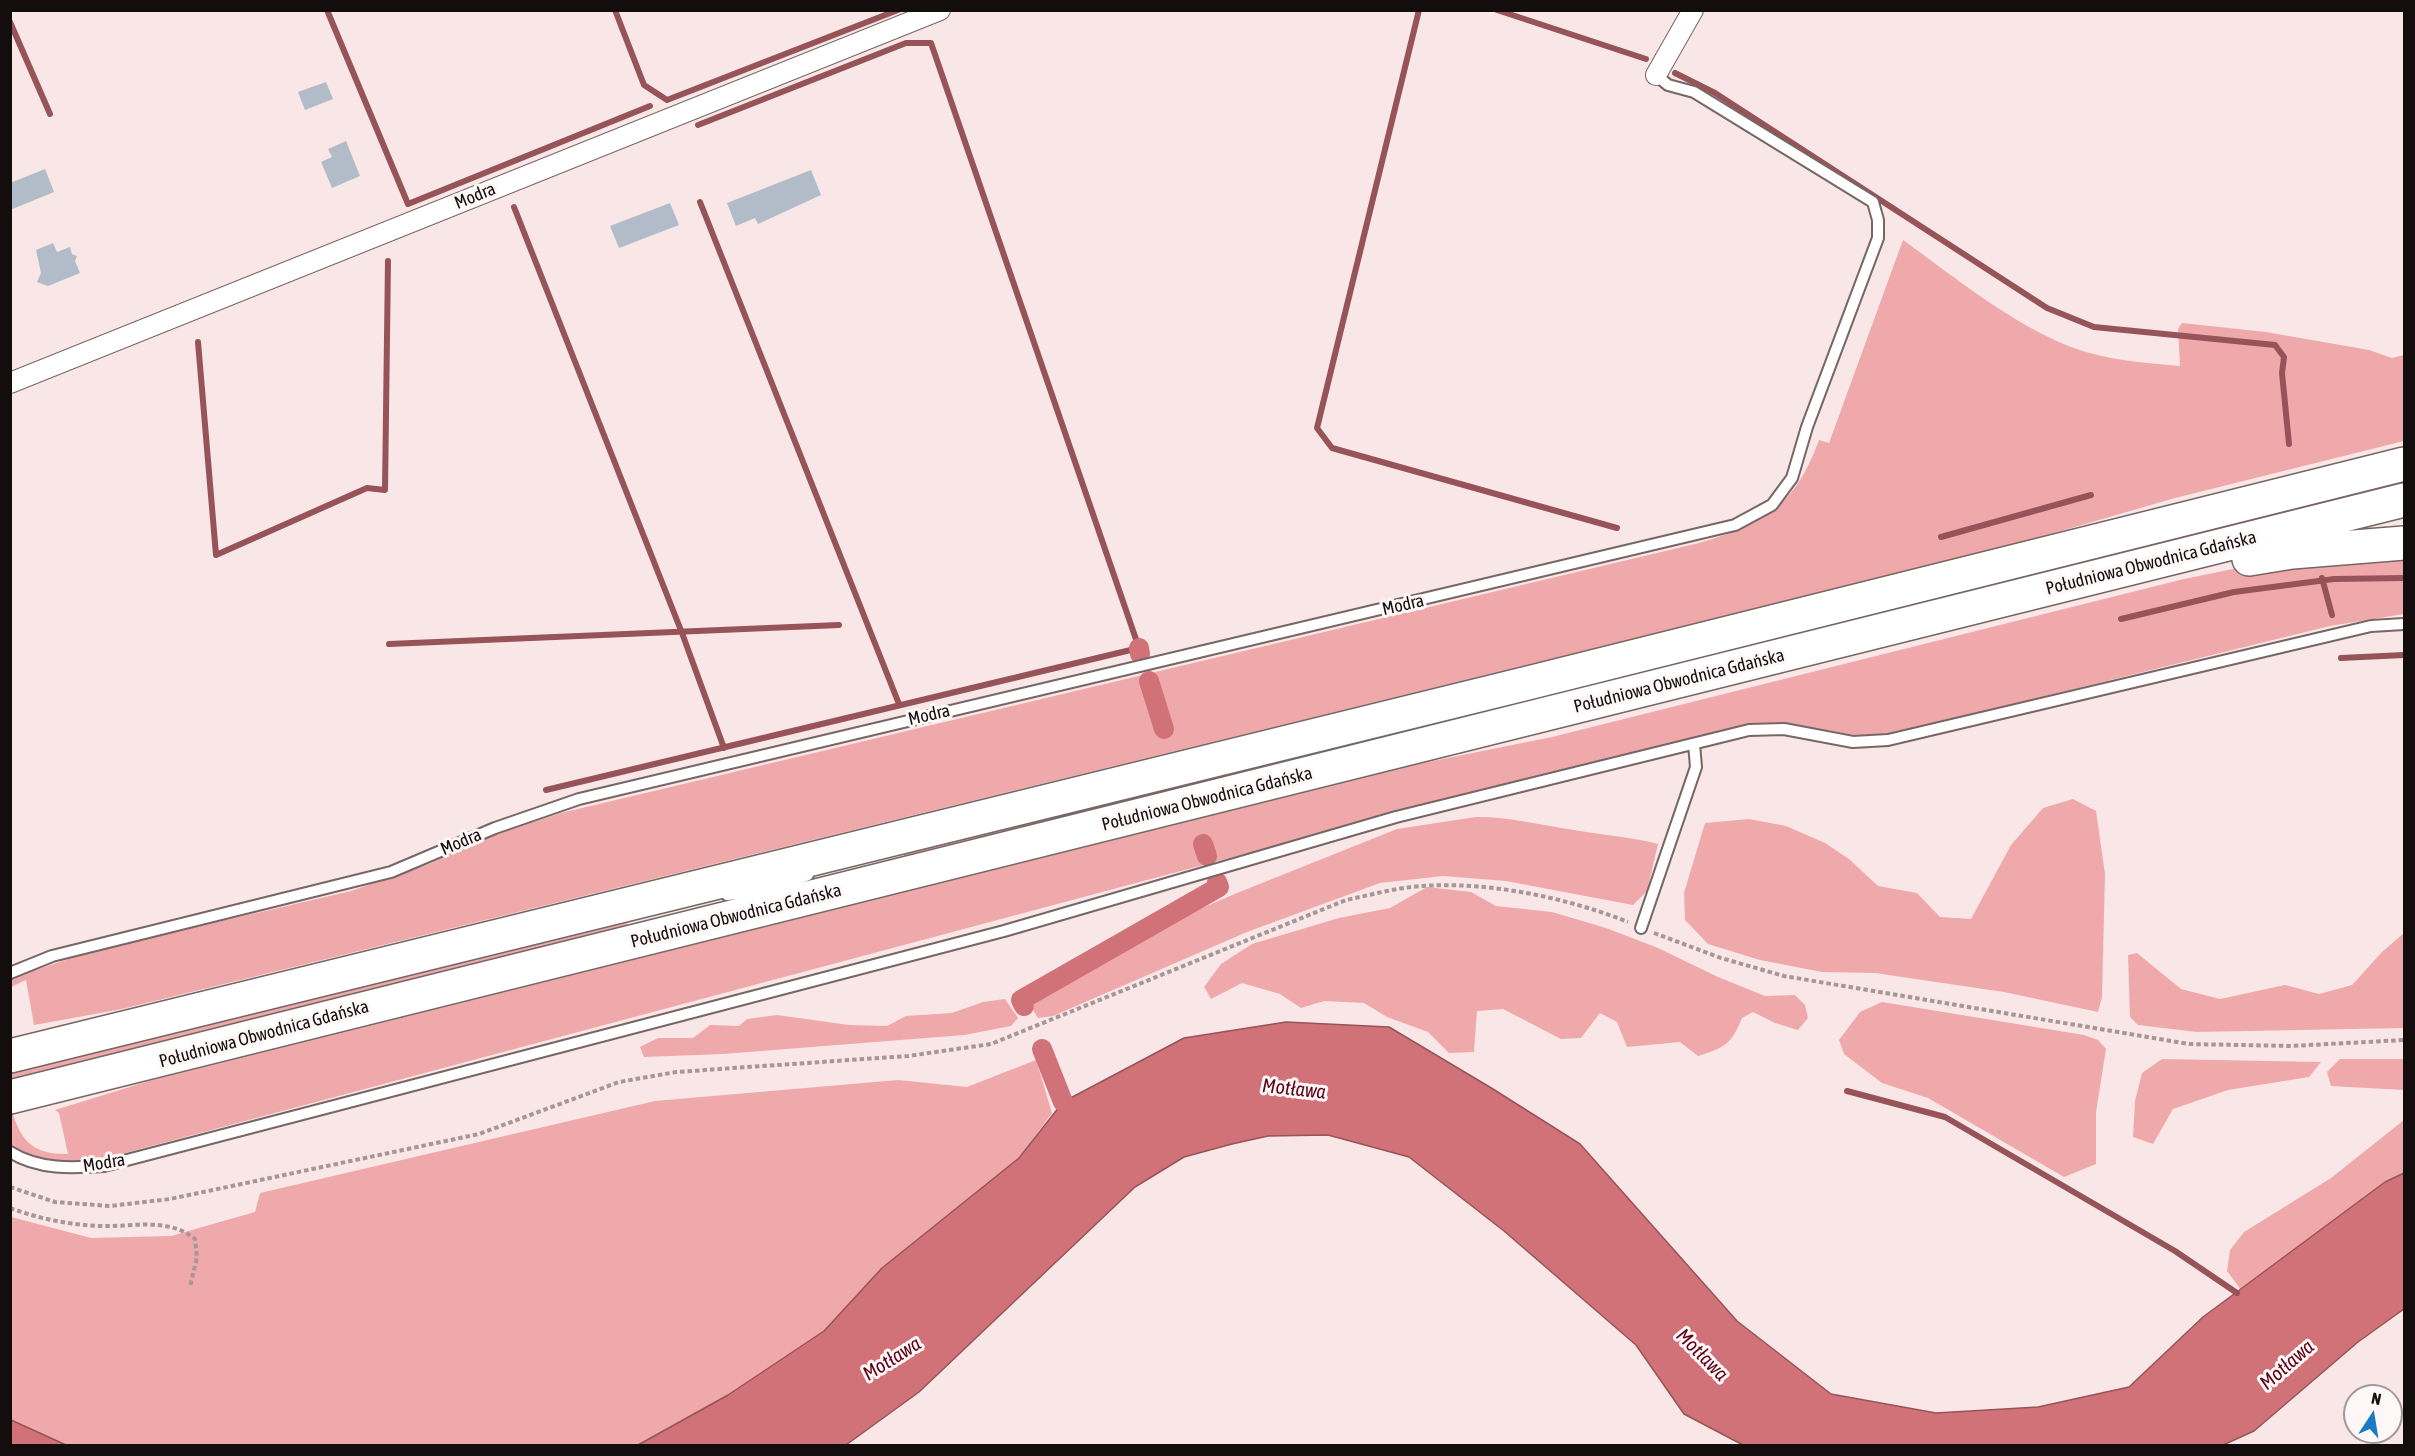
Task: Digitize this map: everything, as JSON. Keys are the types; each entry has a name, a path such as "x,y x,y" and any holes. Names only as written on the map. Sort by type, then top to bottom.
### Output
{"highway":[{"name":"Południowa Obwodnica Gdańska","path":"10,1056 2404,464"},
{"name":"Południowa Obwodnica Gdańska","path":"11,1097 2404,500"},
{"path":"2120,571 2182,572 2292,552 2404,543"}],"street":[{"name":"Modra","path":"10,383 939,10"},
{"path":"1656,75 1693,10"}],"lane":[{"name":"Modra","path":"10,973 52,956 391,872 495,828 579,799 1735,525 1772,506 1792,478 1807,427 1878,238 1878,220 1873,202 1694,92 1668,85 1656,75"},
{"name":"Modra","path":"10,1152 41,1165 71,1168 104,1166 1004,931 1396,817 1749,730 1784,729 1853,742 1888,740 2371,626 2404,624"},
{"path":"1641,928 1696,767 1694,744"},
{"path":"631,942 769,891 900,837"},
{"path":"623,905 769,891 908,873"}],"path":[{"path":"10,1186 55,1202 110,1206 170,1199 479,1134 620,1082 676,1072 908,1056 991,1044 1346,900 1406,887 1468,886 1557,899 1604,912 1721,958 1784,976 2137,1037 2189,1044 2291,1046 2404,1040"},
{"path":"10,1208 60,1222 103,1226 167,1225 187,1232 195,1239 197,1257 190,1287"}],"shaded area":[{"path":"1903,240 1984,299 2026,326 2071,347 2111,358 2180,366 2178,329 2182,323 2266,332 2369,350 2392,358 2404,355 2404,441 2175,498 1992,551 122,1009 34,1025 26,980 11,987 11,978 93,951 351,891 429,864 494,835 561,813 1722,536 1759,519 1788,497 1810,463 1819,440 1829,443"},
{"path":"2404,477 2404,488 906,862 902,849"},
{"path":"2404,553 2404,614 2330,626 1899,732 1861,736 1785,723 1745,725 1222,860 114,1156 61,1161 23,1152 11,1145 10,1104 22,1135 28,1142 44,1151 68,1154 59,1113 55,1110 149,1081 1423,763 1552,737 2184,579 2243,567"},
{"path":"2073,799 2096,811 2105,874 2102,997 2098,1012 2004,992 1875,973 1822,972 1760,960 1708,944 1685,920 1684,893 1705,823 1749,819 1786,826 1825,843 1849,859 1878,886 1917,893 1940,917 1971,919 2011,845 2043,808"},
{"path":"1476,817 1514,820 1658,844 1647,891 1633,905 1506,881 1443,876 1380,883 1247,932 1053,1016 1038,1018 1033,1010 1035,997 1202,908 1397,829"},
{"path":"1427,887 1471,892 1496,906 1552,912 1606,928 1658,948 1718,977 1765,996 1795,995 1805,1005 1808,1018 1798,1030 1775,1023 1753,1012 1742,1018 1726,1044 1698,1056 1680,1042 1627,1047 1617,1022 1600,1013 1581,1038 1561,1039 1503,1009 1477,1011 1474,1052 1449,1053 1428,1032 1387,1017 1364,1003 1324,1001 1301,1008 1280,994 1242,983 1211,999 1204,987 1221,964 1252,944 1339,918 1390,908"},
{"path":"625,917 629,931 11,1084 10,1069"},
{"path":"2404,933 2404,1028 2197,1032 2138,1025 2130,1017 2128,955 2137,953 2181,989 2220,999 2285,985 2319,994 2352,985 2382,952"},
{"path":"1005,999 1018,1018 1011,1026 964,1035 723,1054 644,1057 640,1047 658,1038 693,1038 710,1025 739,1026 747,1019 777,1015 849,1025 887,1026 906,1016 952,1013 983,1002"},
{"path":"1882,1002 2084,1035 2098,1040 2106,1049 2096,1112 2096,1164 2064,1177 1928,1098 1882,1083 1844,1054 1839,1040 1860,1012"},
{"path":"2162,1059 2321,1062 2309,1077 2228,1090 2173,1109 2153,1144 2133,1137 2135,1101 2142,1073"},
{"path":"2340,1059 2404,1059 2404,1090 2331,1086 2327,1072"},
{"path":"1036,1060 1052,1113 1019,1158 882,1268 824,1331 728,1395 638,1445 66,1446 11,1420 11,1217 91,1238 171,1236 255,1212 260,1193 655,1101 898,1080 967,1087"},
{"path":"2404,1120 2404,1173 2385,1182 2241,1290 2227,1271 2230,1250 2244,1232 2331,1178"}],"water":[{"name":"Motława","path":"1286,1022 1389,1027 1580,1144 1737,1321 1831,1394 1936,1413 2038,1407 2129,1387 2203,1317 2385,1182 2404,1173 2404,1309 2358,1342 2254,1431 2223,1445 1743,1445 1684,1414 1636,1345 1504,1231 1409,1157 1328,1135 1268,1136 1184,1157 1135,1187 919,1392 846,1445 638,1445 728,1395 824,1331 882,1268 1019,1158 1063,1102 1184,1038"},
{"path":"11,1420 66,1445 11,1445"}],"building":[{"path":"326,82 333,99 305,110 298,92"},
{"path":"346,141 360,176 332,188 321,162 332,157 328,149"},
{"path":"45,169 54,192 10,210 10,183"},
{"path":"811,170 821,195 758,224 755,218 736,226 727,203"},
{"path":"670,203 679,225 619,248 610,226"},
{"path":"53,243 57,252 70,247 72,254 77,256 75,261 80,273 48,286 37,282 41,273 36,250"}],"waterway":[{"path":"327,10 408,204 650,106"},
{"path":"615,10 644,85 667,100 898,10"},
{"path":"1419,10 1317,428 1332,448 1617,528"},
{"path":"1497,10 1646,59"},
{"path":"10,22 50,114"},
{"path":"546,790 1139,648 931,43 906,43 698,125"},
{"path":"1675,73 1715,93 2047,308 2094,327 2275,345 2284,357 2282,373 2289,444"},
{"path":"700,202 899,704"},
{"path":"514,207 682,633 724,748"},
{"path":"198,342 216,555 367,488 385,490 388,261"},
{"path":"1941,537 2091,495"},
{"path":"2322,578 2332,615"},
{"path":"2121,619 2234,592 2334,579 2404,578"},
{"path":"389,644 839,625"},
{"path":"1139,648 1140,654"},
{"path":"2341,658 2404,655"},
{"path":"1149,681 1164,729"},
{"path":"1203,844 1207,856"},
{"path":"1024,1006 1021,1000 1219,887 1217,882"},
{"path":"1042,1049 1063,1102"},
{"path":"1847,1091 1945,1117 2175,1251 2237,1293"}]}
